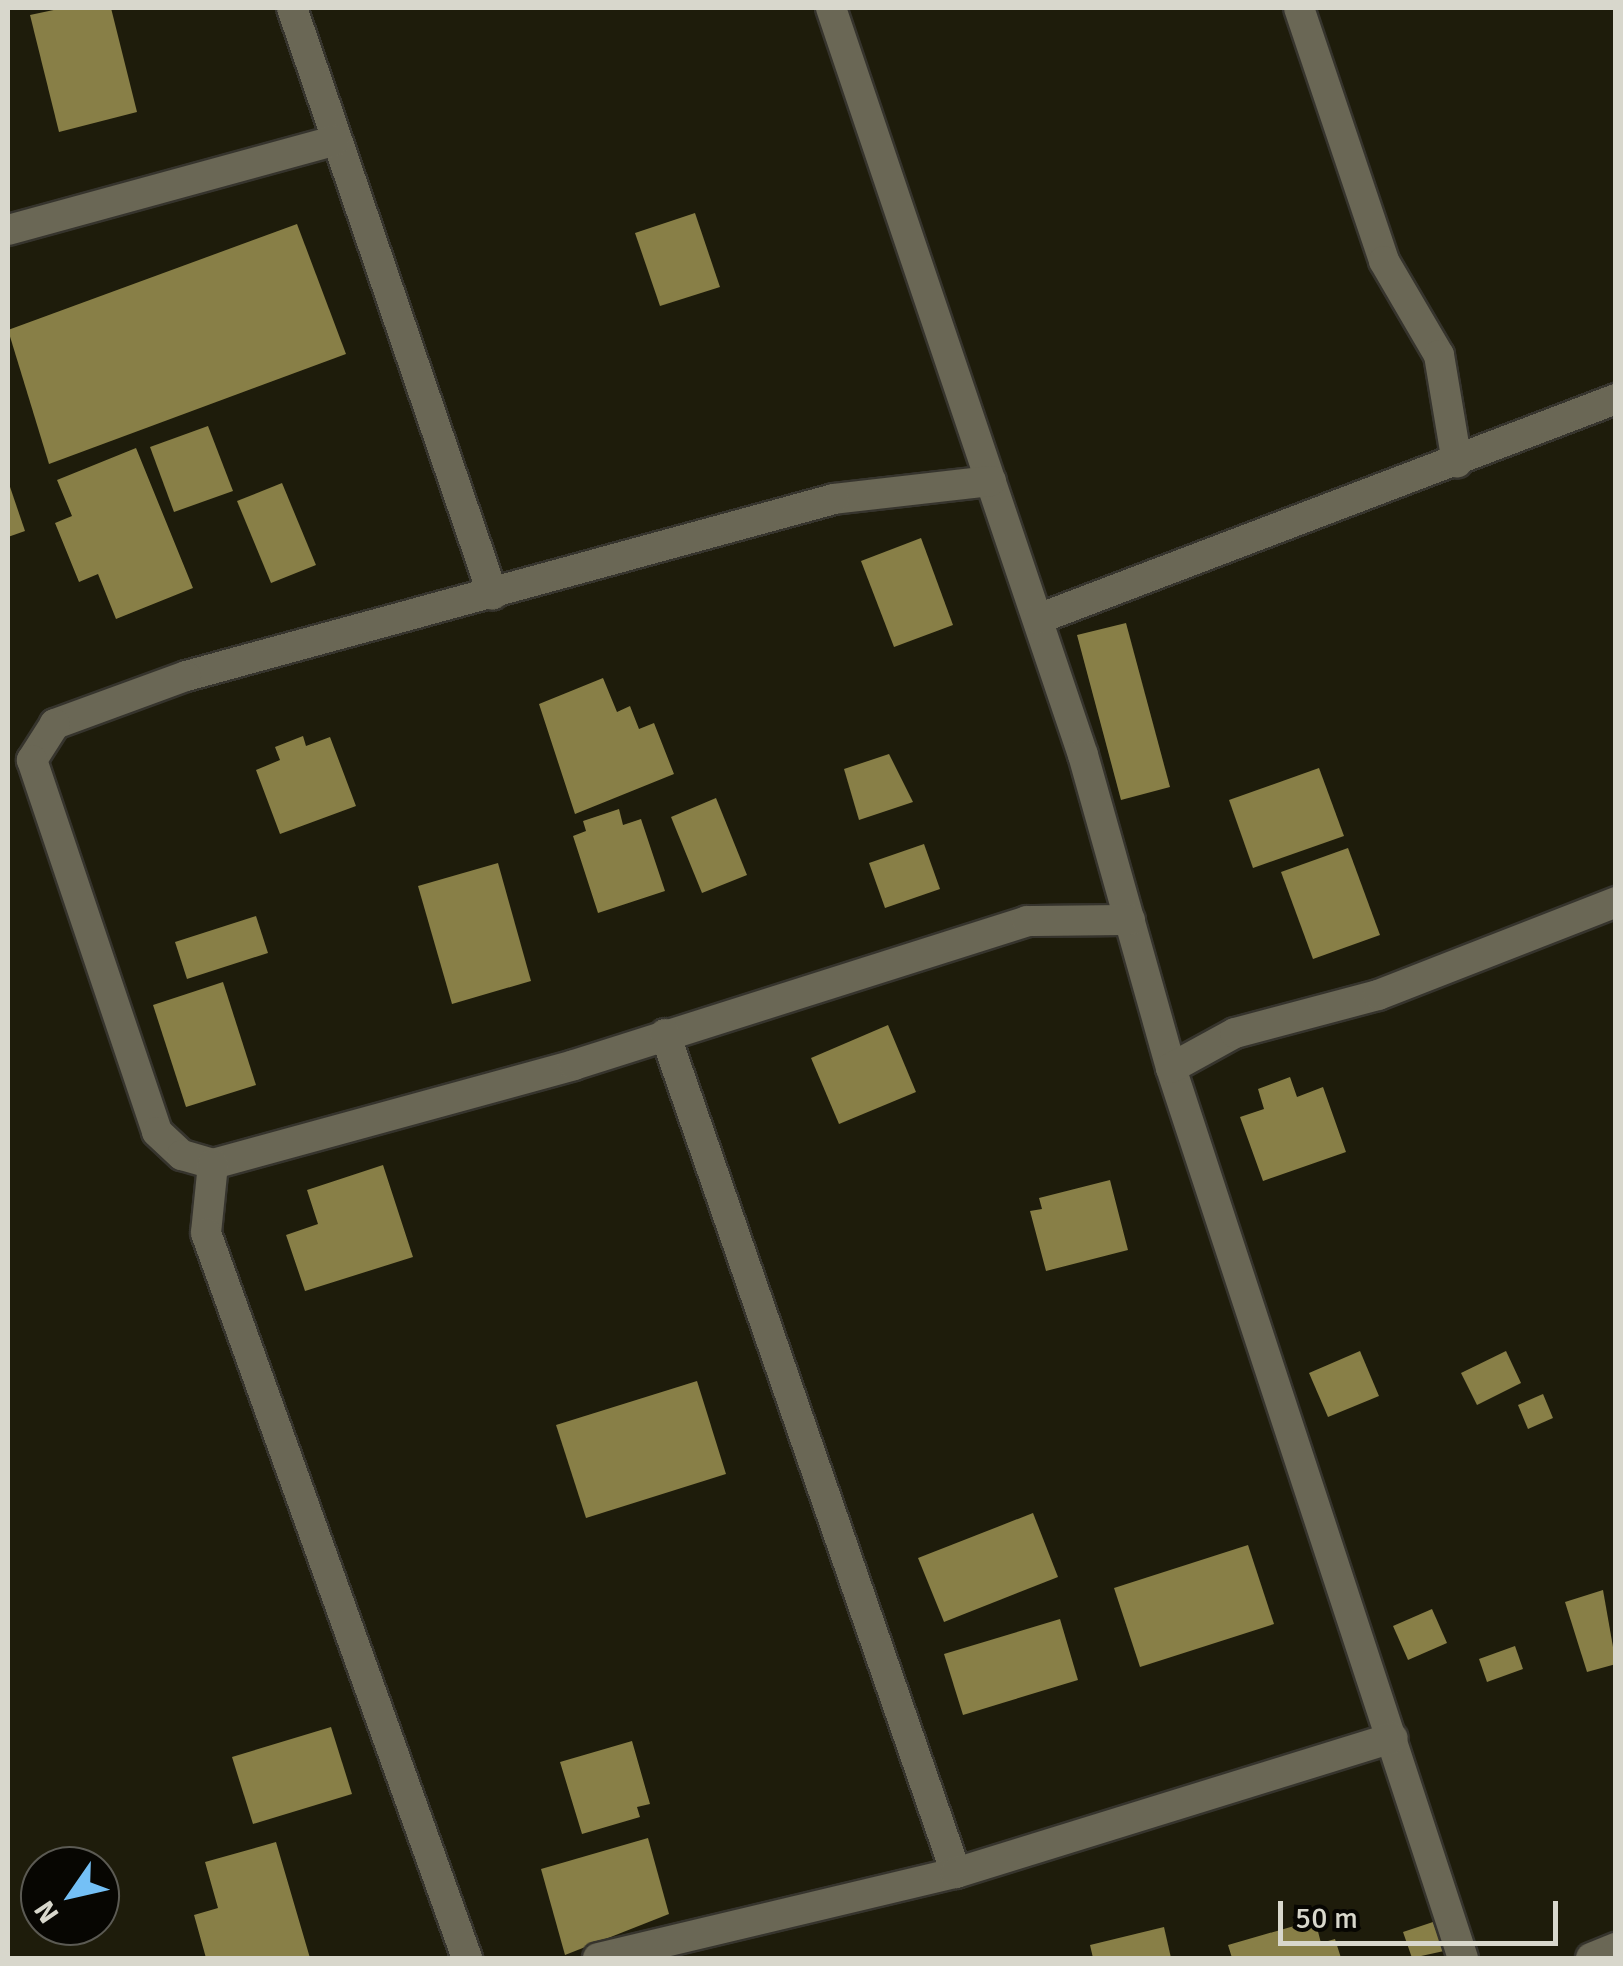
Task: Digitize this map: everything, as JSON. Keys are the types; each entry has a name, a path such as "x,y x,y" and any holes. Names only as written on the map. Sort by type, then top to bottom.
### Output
{"street":[{"path":"292,8 334,141 493,595"},
{"path":"831,8 1038,619 1171,1068 1464,1958"},
{"path":"1299,8 1384,261 1439,355 1457,462"},
{"path":"8,230 334,141"},
{"path":"1038,619 1616,399"},
{"path":"990,481 834,498 493,595 186,676 42,736 32,760 121,1042 157,1132 182,1155 213,1164 665,1034 1027,921 1130,920"},
{"path":"1171,1068 1235,1033 1378,994 1616,902"},
{"path":"665,1034 956,1873"},
{"path":"213,1164 206,1234 468,1958"},
{"path":"598,1958 956,1873 1392,1738"},
{"path":"1591,1958 1616,1948"}],"building":[{"path":"63,8 111,8 137,112 59,132 30,15"},
{"path":"695,213 720,287 660,306 635,233"},
{"path":"297,224 346,354 49,464 8,330"},
{"path":"208,426 233,491 174,512 150,447"},
{"path":"136,448 193,588 116,619 98,574 79,582 55,523 72,516 57,480"},
{"path":"8,481 25,531 8,537"},
{"path":"282,483 316,565 271,583 237,501"},
{"path":"921,538 953,625 894,647 861,561"},
{"path":"1126,623 1170,787 1121,800 1077,635"},
{"path":"603,678 617,712 630,706 639,729 654,723 674,774 575,814 539,704"},
{"path":"303,736 306,746 330,737 356,806 280,834 256,770 280,760 275,747"},
{"path":"889,754 913,802 859,820 844,769"},
{"path":"1319,768 1344,836 1253,868 1229,800"},
{"path":"716,798 747,875 702,893 671,817"},
{"path":"619,809 623,825 641,819 665,891 598,913 573,836 586,831 583,821"},
{"path":"924,844 940,889 885,908 869,863"},
{"path":"1348,848 1380,935 1313,959 1281,872"},
{"path":"498,863 531,981 452,1004 418,886"},
{"path":"256,916 268,953 187,979 175,942"},
{"path":"223,982 256,1085 186,1107 153,1005"},
{"path":"888,1025 916,1092 839,1124 811,1058"},
{"path":"1290,1077 1297,1097 1323,1087 1346,1152 1263,1181 1240,1117 1264,1109 1258,1089"},
{"path":"383,1165 413,1257 305,1291 286,1235 318,1224 307,1190"},
{"path":"1110,1180 1128,1250 1046,1271 1030,1211 1042,1209 1039,1198"},
{"path":"1360,1351 1379,1396 1328,1417 1309,1373"},
{"path":"1506,1351 1521,1383 1477,1405 1461,1373"},
{"path":"697,1381 726,1474 586,1518 556,1425"},
{"path":"1543,1394 1553,1418 1528,1429 1518,1405"},
{"path":"1033,1513 1058,1577 944,1622 918,1558"},
{"path":"1248,1545 1274,1624 1140,1667 1114,1588"},
{"path":"1603,1590 1616,1664 1587,1672 1565,1602"},
{"path":"1432,1609 1447,1643 1408,1660 1393,1626"},
{"path":"1060,1619 1078,1680 963,1715 944,1654"},
{"path":"1515,1646 1523,1669 1487,1682 1479,1659"},
{"path":"331,1727 352,1794 253,1824 232,1757"},
{"path":"632,1741 650,1804 637,1807 640,1817 582,1834 560,1762"},
{"path":"648,1838 669,1914 565,1955 541,1869"},
{"path":"276,1842 310,1958 206,1958 194,1915 218,1908 205,1862"},
{"path":"1315,1920 1321,1943 1335,1939 1341,1958 1232,1958 1228,1945"},
{"path":"1433,1922 1444,1951 1412,1958 1403,1932"},
{"path":"1164,1927 1171,1958 1093,1958 1090,1945"}]}
